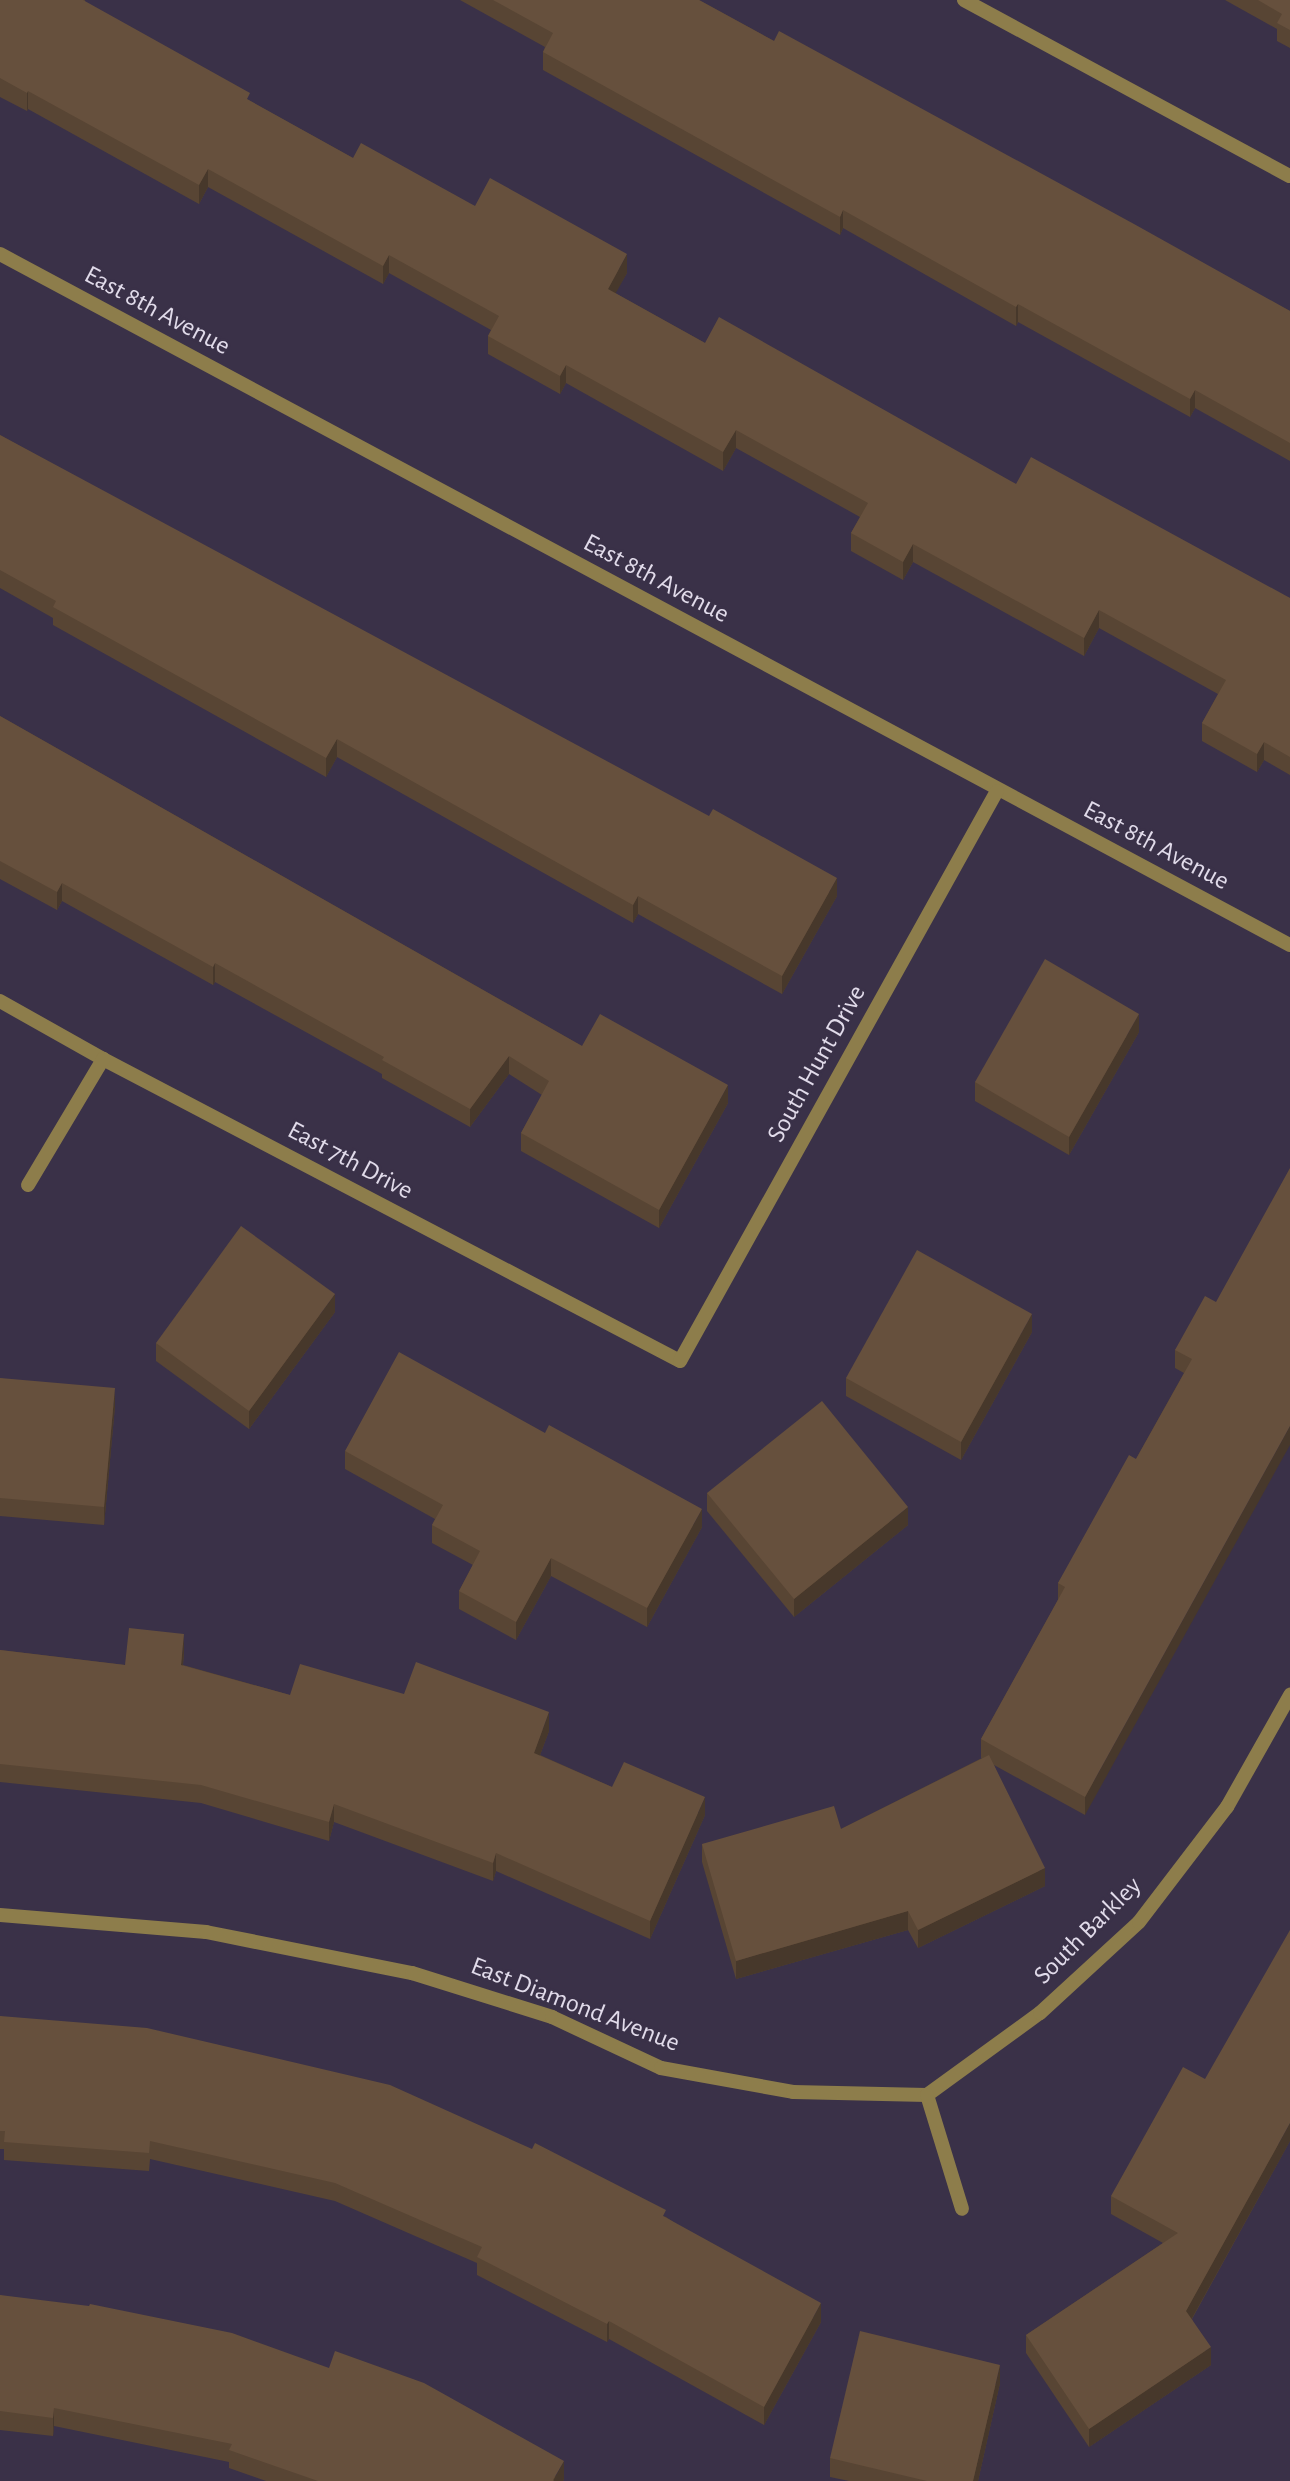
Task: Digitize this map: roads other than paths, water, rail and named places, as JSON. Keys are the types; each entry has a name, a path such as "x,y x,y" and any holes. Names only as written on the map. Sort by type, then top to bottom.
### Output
{"street":[{"path":"964,0 1290,177"},
{"name":"East 8th Avenue","path":"0,254 998,791 1290,945"},
{"name":"South Hunt Drive","path":"680,1361 998,791"},
{"name":"East 7th Drive","path":"0,1001 103,1059 680,1361"},
{"path":"28,1185 103,1059"},
{"name":"South Barkley","path":"927,2095 1040,2013 1139,1922 1227,1807 1290,1695"},
{"name":"East Diamond Avenue","path":"0,1915 206,1932 412,1973 552,2017 660,2068 793,2092 927,2095"},
{"path":"927,2095 962,2209"}]}
